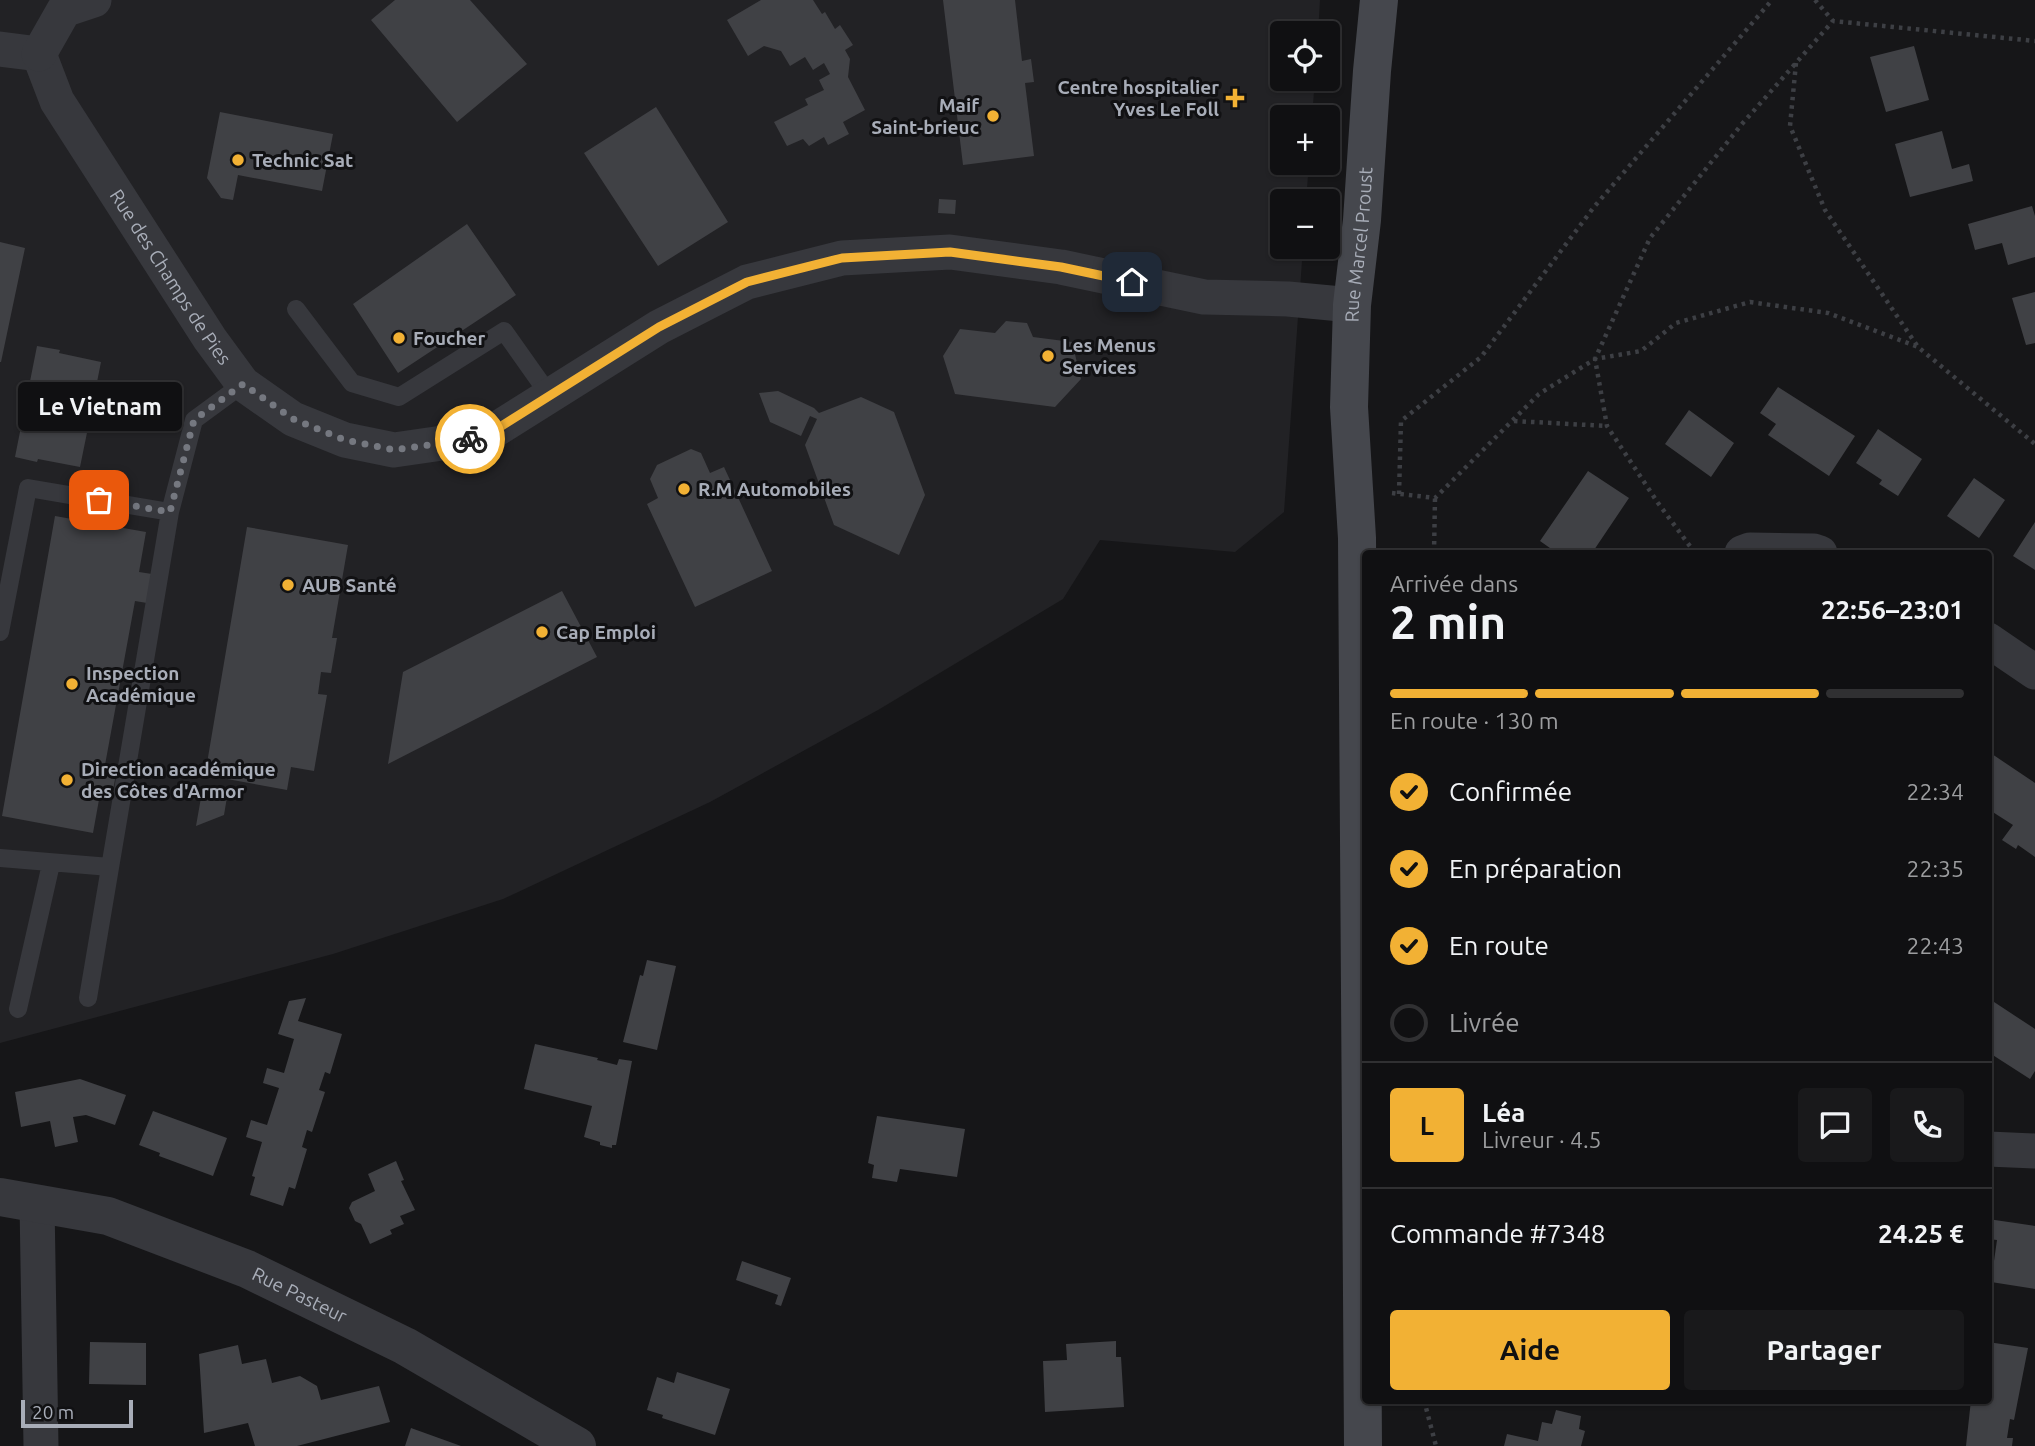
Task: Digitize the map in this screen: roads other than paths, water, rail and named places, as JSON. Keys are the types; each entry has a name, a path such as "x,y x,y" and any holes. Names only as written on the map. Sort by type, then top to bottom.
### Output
{"main road":[{"name":"Rue Marcel Proust","path":"1362,1295 1357,538 1349,407 1352,305 1363,220 1379,0"},
{"name":"Rue Marcel Proust","path":"1363,1404 1363,1446"}],"street":[{"path":"0,48 39,54 64,10 94,0"},
{"name":"Rue des Champs de Pies","path":"39,54 57,101 209,339 243,384 293,419 345,440 394,450 484,437 659,327 747,282 842,258 950,252 1061,267 1204,297 1288,299 1352,305"},
{"path":"1992,643 2035,672"},
{"path":"1992,1149 2035,1152"},
{"name":"Rue Pasteur","path":"0,1197 108,1216 247,1269 405,1346 577,1446"},
{"path":"37,1203 41,1446"}],"lane":[{"path":"296,309 352,383 399,397 504,331 550,396"},
{"path":"89,998 170,512 194,420 243,384"},
{"path":"0,632 28,488 170,512"},
{"path":"0,858 110,867"},
{"path":"19,1009 51,863"}],"place":[{"name":"Centre hospitalier Yves Le Foll","path":"1235,98"},
{"name":"Maif Saint-brieuc","path":"993,116"},
{"name":"Technic Sat","path":"238,160"},
{"name":"Foucher","path":"399,338"},
{"name":"Les Menus Services","path":"1048,356"},
{"name":"R.M Automobiles","path":"684,489"},
{"name":"Le Vietnam","path":"99,500"},
{"name":"AUB Santé","path":"288,585"},
{"name":"Cap Emploi","path":"542,632"},
{"name":"Inspection Académique","path":"72,684"},
{"name":"Direction académique des Côtes d'Armor","path":"67,780"}]}
